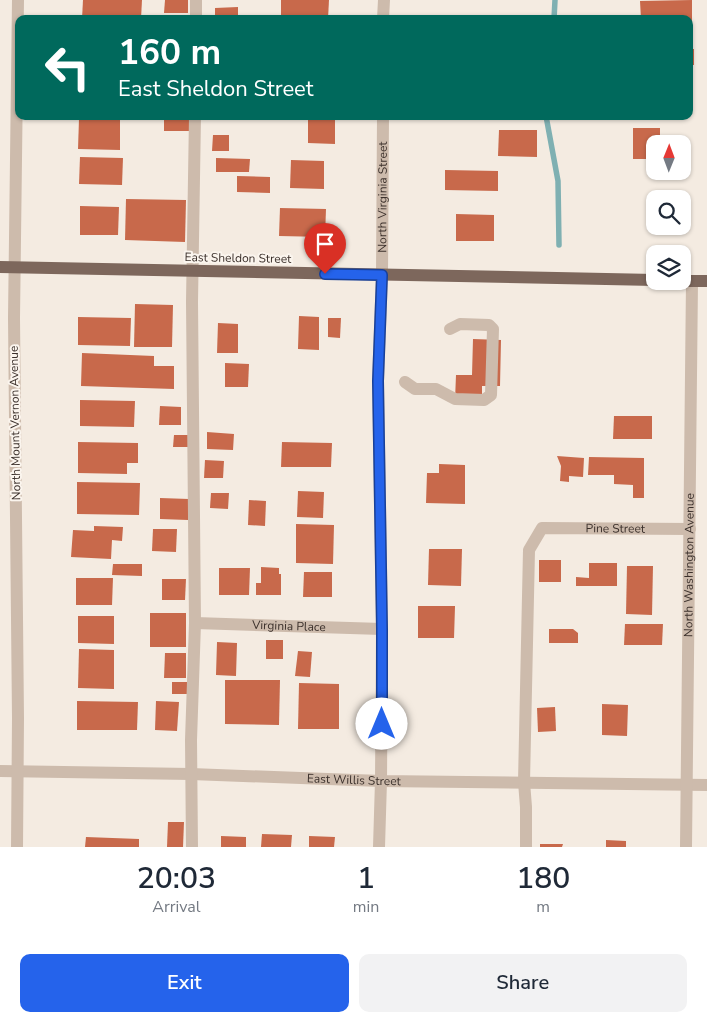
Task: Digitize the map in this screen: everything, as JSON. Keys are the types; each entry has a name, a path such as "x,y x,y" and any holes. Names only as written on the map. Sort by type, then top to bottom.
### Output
{"main road":[{"name":"East Sheldon Street","path":"0,266 646,280"},
{"path":"691,281 707,281"}],"street":[{"name":"North Mount Vernon Avenue","path":"18,0 18,15"},
{"path":"196,0 196,15"},
{"path":"384,0 384,15"},
{"name":"North Mount Vernon Avenue","path":"17,120 14,328 17,847"},
{"path":"192,847 191,774 194,623 192,271 194,120"},
{"name":"North Virginia Street","path":"379,847 382,629 378,381 382,275 383,120"},
{"name":"North Washington Avenue","path":"686,847 690,529 687,290"},
{"path":"405,382 415,388 436,389 455,399 484,400 491,395 493,329 489,325 460,324 450,329"},
{"name":"Pine Street","path":"524,782 529,550 542,528 690,529"},
{"name":"Virginia Place","path":"194,623 382,629"},
{"name":"East Willis Street","path":"0,770 191,774 381,781 707,785"},
{"path":"524,782 526,847"}],"building":[{"path":"83,0 142,0 141,15 82,15"},
{"path":"165,0 188,0 188,13 164,13"},
{"path":"281,0 329,0 328,15 281,15"},
{"path":"692,0 692,15 641,15 640,1"},
{"path":"238,7 238,15 215,15 215,8"},
{"path":"693,49 694,49 693,65"},
{"path":"79,120 120,120 120,150 78,149"},
{"path":"164,120 190,120 190,131 164,131"},
{"path":"308,120 335,120 335,144 308,143"},
{"path":"633,128 660,128 660,135 646,135 646,159 633,159"},
{"path":"499,130 537,130 537,157 498,156"},
{"path":"213,135 229,135 229,151 212,151"},
{"path":"80,157 123,158 122,185 79,184"},
{"path":"216,158 250,159 249,172 216,172"},
{"path":"291,160 324,161 324,189 290,188"},
{"path":"445,170 498,171 498,191 445,190"},
{"path":"237,176 270,177 270,193 237,192"},
{"path":"126,199 186,200 185,242 125,240"},
{"path":"80,206 119,207 118,235 80,235"},
{"path":"280,208 326,209 325,237 279,236"},
{"path":"456,214 494,215 494,241 456,241"},
{"path":"135,304 173,305 172,347 134,347"},
{"path":"299,316 319,317 319,350 298,349"},
{"path":"78,317 131,318 130,346 78,345"},
{"path":"328,318 341,318 340,338 328,337"},
{"path":"218,323 238,324 238,353 217,353"},
{"path":"473,339 501,340 500,386 482,386 482,400 455,400 456,375 472,375"},
{"path":"82,353 154,356 154,366 174,366 174,389 81,386"},
{"path":"225,363 249,364 248,387 225,387"},
{"path":"80,400 135,401 134,427 80,426"},
{"path":"160,406 181,407 181,425 159,425"},
{"path":"614,416 652,416 652,439 613,439"},
{"path":"207,432 234,434 233,450 207,449"},
{"path":"174,435 190,435 190,447 173,447"},
{"path":"78,442 138,443 138,463 127,463 127,474 78,473"},
{"path":"282,442 332,443 331,467 281,467"},
{"path":"557,456 584,458 583,477 569,476 569,482 560,481 561,466"},
{"path":"589,457 644,458 644,498 633,498 633,485 614,484 614,475 588,475"},
{"path":"205,460 224,461 223,478 204,478"},
{"path":"439,464 465,465 465,504 426,503 427,473 439,473"},
{"path":"77,482 140,483 139,515 77,514"},
{"path":"298,491 324,492 323,518 297,517"},
{"path":"211,493 229,493 228,509 210,508"},
{"path":"160,498 189,499 188,520 160,519"},
{"path":"249,500 266,501 265,526 248,525"},
{"path":"296,524 334,525 333,564 296,563"},
{"path":"94,526 123,527 122,541 112,540 111,559 71,557 73,530 94,531"},
{"path":"153,529 177,529 176,552 152,551"},
{"path":"429,549 462,549 461,586 428,585"},
{"path":"539,560 561,560 561,582 539,582"},
{"path":"589,563 617,563 617,586 576,586 576,577 589,578"},
{"path":"113,564 142,564 142,576 112,575"},
{"path":"627,566 653,566 652,615 626,614"},
{"path":"261,567 279,568 279,574 281,574 281,595 256,595 256,583 261,583"},
{"path":"219,568 250,568 249,595 219,595"},
{"path":"304,572 332,572 332,597 303,597"},
{"path":"76,578 113,578 112,605 76,605"},
{"path":"162,579 186,579 185,600 162,600"},
{"path":"418,606 455,606 454,638 418,638"},
{"path":"150,613 186,613 186,647 150,647"},
{"path":"78,616 114,616 114,644 78,643"},
{"path":"625,624 663,624 662,645 624,645"},
{"path":"549,629 573,629 578,633 578,643 549,643"},
{"path":"266,640 283,640 283,659 266,659"},
{"path":"217,642 237,643 236,676 216,675"},
{"path":"79,649 114,650 114,689 78,688"},
{"path":"298,651 312,652 310,677 295,676"},
{"path":"165,653 186,653 186,678 164,678"},
{"path":"225,680 280,680 279,725 225,724"},
{"path":"172,682 188,682 188,694 172,694"},
{"path":"299,683 339,684 339,729 298,729"},
{"path":"77,701 138,702 137,730 77,730"},
{"path":"156,701 179,702 177,731 155,730"},
{"path":"602,704 628,705 627,736 602,735"},
{"path":"555,707 556,731 538,732 537,708"},
{"path":"168,822 184,822 183,847 167,847"},
{"path":"262,834 292,835 291,847 261,847"},
{"path":"221,836 246,837 246,847 221,847"},
{"path":"309,836 335,837 334,847 309,847"},
{"path":"86,837 139,839 139,847 85,847"},
{"path":"606,840 626,841 626,847 606,847"},
{"path":"540,844 563,844 562,847 540,847"}],"waterway":[{"path":"554,15 555,0"},
{"path":"547,120 558,181 559,245"}],"route":[{"path":"325,274 382,275 378,381 382,724"}]}
